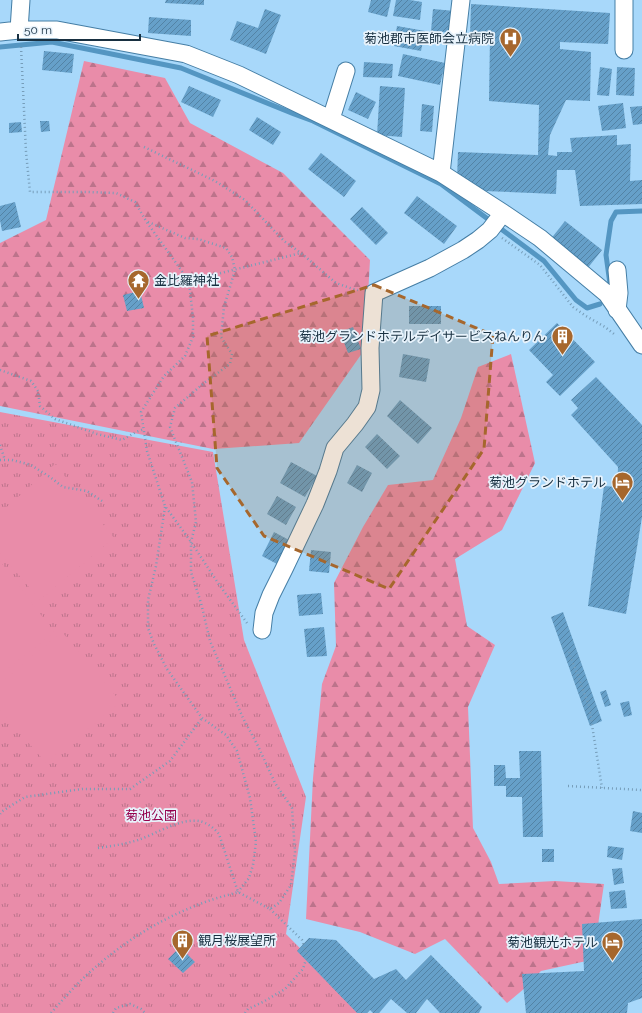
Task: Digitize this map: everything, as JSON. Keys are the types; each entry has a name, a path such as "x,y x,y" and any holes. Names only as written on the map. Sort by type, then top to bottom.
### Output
{"street":[{"path":"19,30 20,0"},
{"path":"441,173 460,0"},
{"path":"624,0 624,50"},
{"path":"0,32 19,30 58,30 186,54 240,75 331,119 441,173 540,238 607,294 642,345"},
{"path":"331,119 346,71"},
{"path":"262,630 264,613 271,595 315,504 335,448 367,407 371,390 370,348 374,293 430,268 463,250 490,230 504,213"},
{"path":"617,270 619,293 617,310"}],"path":[{"path":"21,49 26,152 30,192 116,193 135,202 146,221 189,281 193,318 193,337 185,356 164,376 141,412 147,451 165,506 251,628 262,630"},
{"path":"144,147 215,181 244,200 284,241 302,253 336,282 353,289 374,293"},
{"path":"146,221 185,238 198,239 226,248 232,257 235,270 224,307 221,337 232,354 230,364 204,383 175,408 170,427 192,482 196,522 191,542 190,572 201,603 210,641 243,718 275,783 292,808 295,852 291,885 279,903 270,909"},
{"path":"490,230 540,265 573,307 615,335"},
{"path":"189,281 302,253"},
{"path":"0,370 31,381 38,391 40,406 55,419 97,434 122,440 144,429"},
{"path":"0,445 5,460"},
{"path":"0,460 12,460 31,465 63,487 87,491 102,501"},
{"path":"52,1013 68,994 98,964 136,936 174,915 201,903 238,892 249,878 253,865 256,842 250,798 237,751 226,735 202,718 167,669 154,644 148,628 148,600 156,566 165,506"},
{"path":"569,652 589,706 602,788"},
{"path":"0,814 25,797 82,789 130,789 170,761 202,718"},
{"path":"568,786 642,790"},
{"path":"98,848 138,840 184,821 200,820 214,828 220,834 238,892 270,909 302,940 307,956 304,969 285,989 248,1009 245,1013"},
{"path":"113,1013 116,1008 130,1004 141,1009 145,1013"}],"highlighted area":[{"path":"374,285 493,335 484,449 389,589 264,536 217,468 207,336"}],"green space":[{"path":"84,61 165,78 190,123 283,173 370,260 365,349 299,443 213,449 0,406 0,243 46,220"},
{"path":"511,354 535,463 502,530 455,559 467,626 495,645 468,707 473,828 491,862 499,884 555,881 604,884 591,960 541,971 525,988 507,1003 445,939 415,954 360,932 306,919 313,778 322,684 336,646 334,583 363,527 388,485 433,480 461,418 478,367"},
{"name":"菊池公園","path":"0,412 213,452 244,640 306,797 286,934 364,1013 0,1013"},
{"path":"55,464 114,538 40,600 0,553 0,513"},
{"path":"0,561 54,632 0,675"},
{"path":"62,632 121,702 46,763 0,710 0,683"}],"building":[{"path":"166,0 204,0 204,5 165,3"},
{"path":"371,0 391,0 387,17 368,12"},
{"path":"396,0 422,2 420,20 393,16"},
{"path":"471,4 610,13 608,44 560,42 560,49 591,52 590,101 566,100 550,135 548,155 557,156 557,152 572,152 570,138 617,135 617,145 631,144 630,181 642,180 642,204 580,206 575,170 557,170 556,194 484,191 469,187 469,181 457,178 458,152 538,155 539,105 489,101 490,36 470,35"},
{"path":"265,9 281,15 266,54 230,40 237,21 258,28"},
{"path":"433,9 455,11 453,33 431,31"},
{"path":"149,17 191,20 191,36 148,33"},
{"path":"397,26 425,31 421,51 394,46"},
{"path":"44,51 74,54 72,73 42,70"},
{"path":"403,54 445,63 440,85 398,76"},
{"path":"364,62 393,64 392,78 363,77"},
{"path":"600,67 612,69 609,96 597,95"},
{"path":"617,67 635,68 634,96 616,95"},
{"path":"189,86 221,100 213,117 181,102"},
{"path":"380,86 405,88 402,137 377,135"},
{"path":"356,92 376,102 368,119 348,110"},
{"path":"623,103 626,128 602,131 598,106"},
{"path":"422,104 434,106 432,132 420,131"},
{"path":"642,106 642,124 633,125 630,107"},
{"path":"257,117 281,132 273,145 249,130"},
{"path":"40,121 49,121 50,131 41,132"},
{"path":"21,122 22,132 9,133 9,123"},
{"path":"321,153 356,181 344,197 308,169"},
{"path":"417,196 457,226 444,244 404,213"},
{"path":"15,202 21,227 2,231 0,206"},
{"path":"362,207 388,233 376,245 350,219"},
{"path":"565,221 602,250 587,269 550,240"},
{"path":"140,291 144,308 127,311 123,295"},
{"path":"409,306 441,306 441,324 409,324"},
{"name":"菊池グランドホテルデイサービスねんりん","path":"557,323 595,362 560,396 546,382 553,375 529,350"},
{"path":"353,327 361,349 348,353 340,332"},
{"path":"403,354 430,359 426,382 399,377"},
{"name":"菊池グランドホテル","path":"596,377 642,425 642,517 626,614 588,606 604,486 617,487 618,467 571,415 578,408 571,400"},
{"path":"400,400 432,428 418,444 387,416"},
{"path":"377,434 400,456 387,469 365,447"},
{"path":"291,462 317,476 305,497 280,483"},
{"path":"357,465 372,473 362,492 347,483"},
{"path":"277,496 296,507 286,525 267,514"},
{"path":"274,532 289,540 277,564 262,556"},
{"path":"311,550 331,552 329,573 309,571"},
{"path":"321,593 323,614 299,616 297,595"},
{"path":"563,612 602,721 590,726 551,617"},
{"path":"324,627 327,656 307,657 304,629"},
{"path":"606,690 611,705 605,707 600,692"},
{"path":"629,701 632,715 624,717 620,703"},
{"path":"519,751 541,751 543,837 523,837 522,797 506,797 506,786 494,786 494,765 505,765 506,778 520,778"},
{"path":"633,811 642,813 642,833 630,831"},
{"path":"608,846 624,848 622,860 607,857"},
{"path":"542,849 554,849 554,862 542,862"},
{"path":"622,868 624,883 614,885 612,869"},
{"path":"625,890 627,908 611,909 609,892"},
{"path":"642,919 642,998 628,1003 627,1013 526,1013 522,974 584,971 582,924"},
{"path":"309,938 336,940 374,979 396,969 406,980 431,955 482,1007 479,1013 440,1013 427,999 416,1013 407,1013 391,999 379,1013 373,1013 370,1010 367,1013 357,1013 297,951"},
{"name":"観月桜展望所","path":"180,947 195,962 183,973 168,959"}],"waterway":[{"path":"0,47 52,42 181,68 313,121 441,184 544,261 576,300 587,308 600,304"},
{"path":"610,284 606,255 611,221 616,212 642,211"}],"place":[{"name":"菊池郡市医師会立病院","path":"510,58"},
{"name":"金比羅神社","path":"139,300"},
{"name":"菊池グランドホテルデイサービスねんりん","path":"562,356"},
{"name":"菊池グランドホテル","path":"622,502"},
{"name":"観月桜展望所","path":"182,960"},
{"name":"菊池観光ホテル","path":"613,962"}]}
